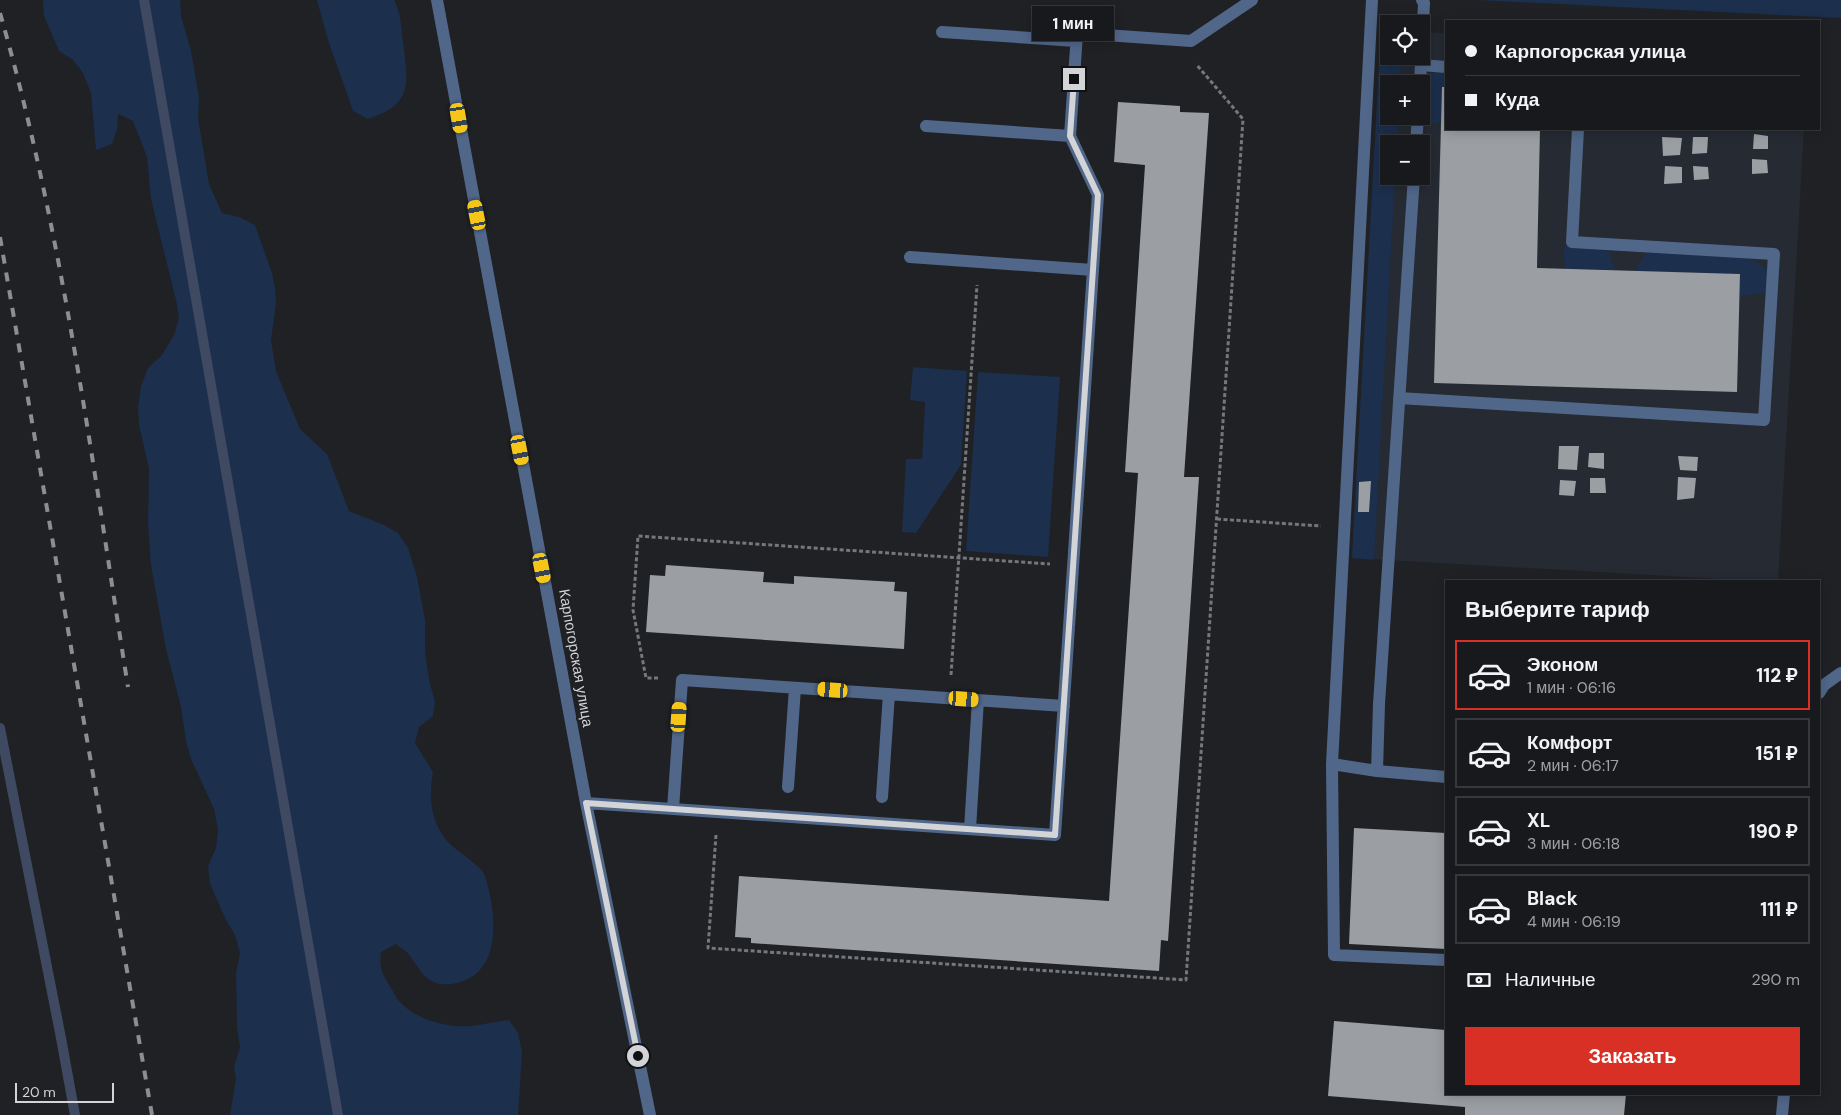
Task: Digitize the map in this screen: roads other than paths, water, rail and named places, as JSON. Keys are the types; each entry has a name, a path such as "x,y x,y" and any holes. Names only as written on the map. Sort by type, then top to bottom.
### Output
{"street":[{"name":"Карпогорская улица","path":"437,0 586,803 650,1115"},
{"path":"586,803 1055,835 1098,195 1070,136 1077,33 1191,41 1252,0"},
{"path":"1372,0 1332,764 1334,955 1445,960"},
{"path":"1420,75 1424,3 1422,0"},
{"path":"942,32 1076,41"},
{"path":"1421,66 1445,67"},
{"path":"926,126 1070,136"},
{"path":"1399,398 1764,420 1774,254 1572,242 1578,130"},
{"path":"1377,771 1379,704 1413,185"},
{"path":"910,257 1093,270"},
{"path":"1820,692 1824,685 1841,673"},
{"path":"673,809 682,680 1064,706"},
{"path":"788,787 795,688"},
{"path":"882,797 889,694"},
{"path":"970,829 978,700"},
{"path":"1332,764 1377,771 1445,776"},
{"path":"1782,1115 1784,1095"}],"waterway":[{"path":"144,0 338,1115"},
{"path":"0,728 75,1115"}],"railway":[{"path":"0,13 42,179 59,264 128,687"},
{"path":"0,237 152,1115"}]}
